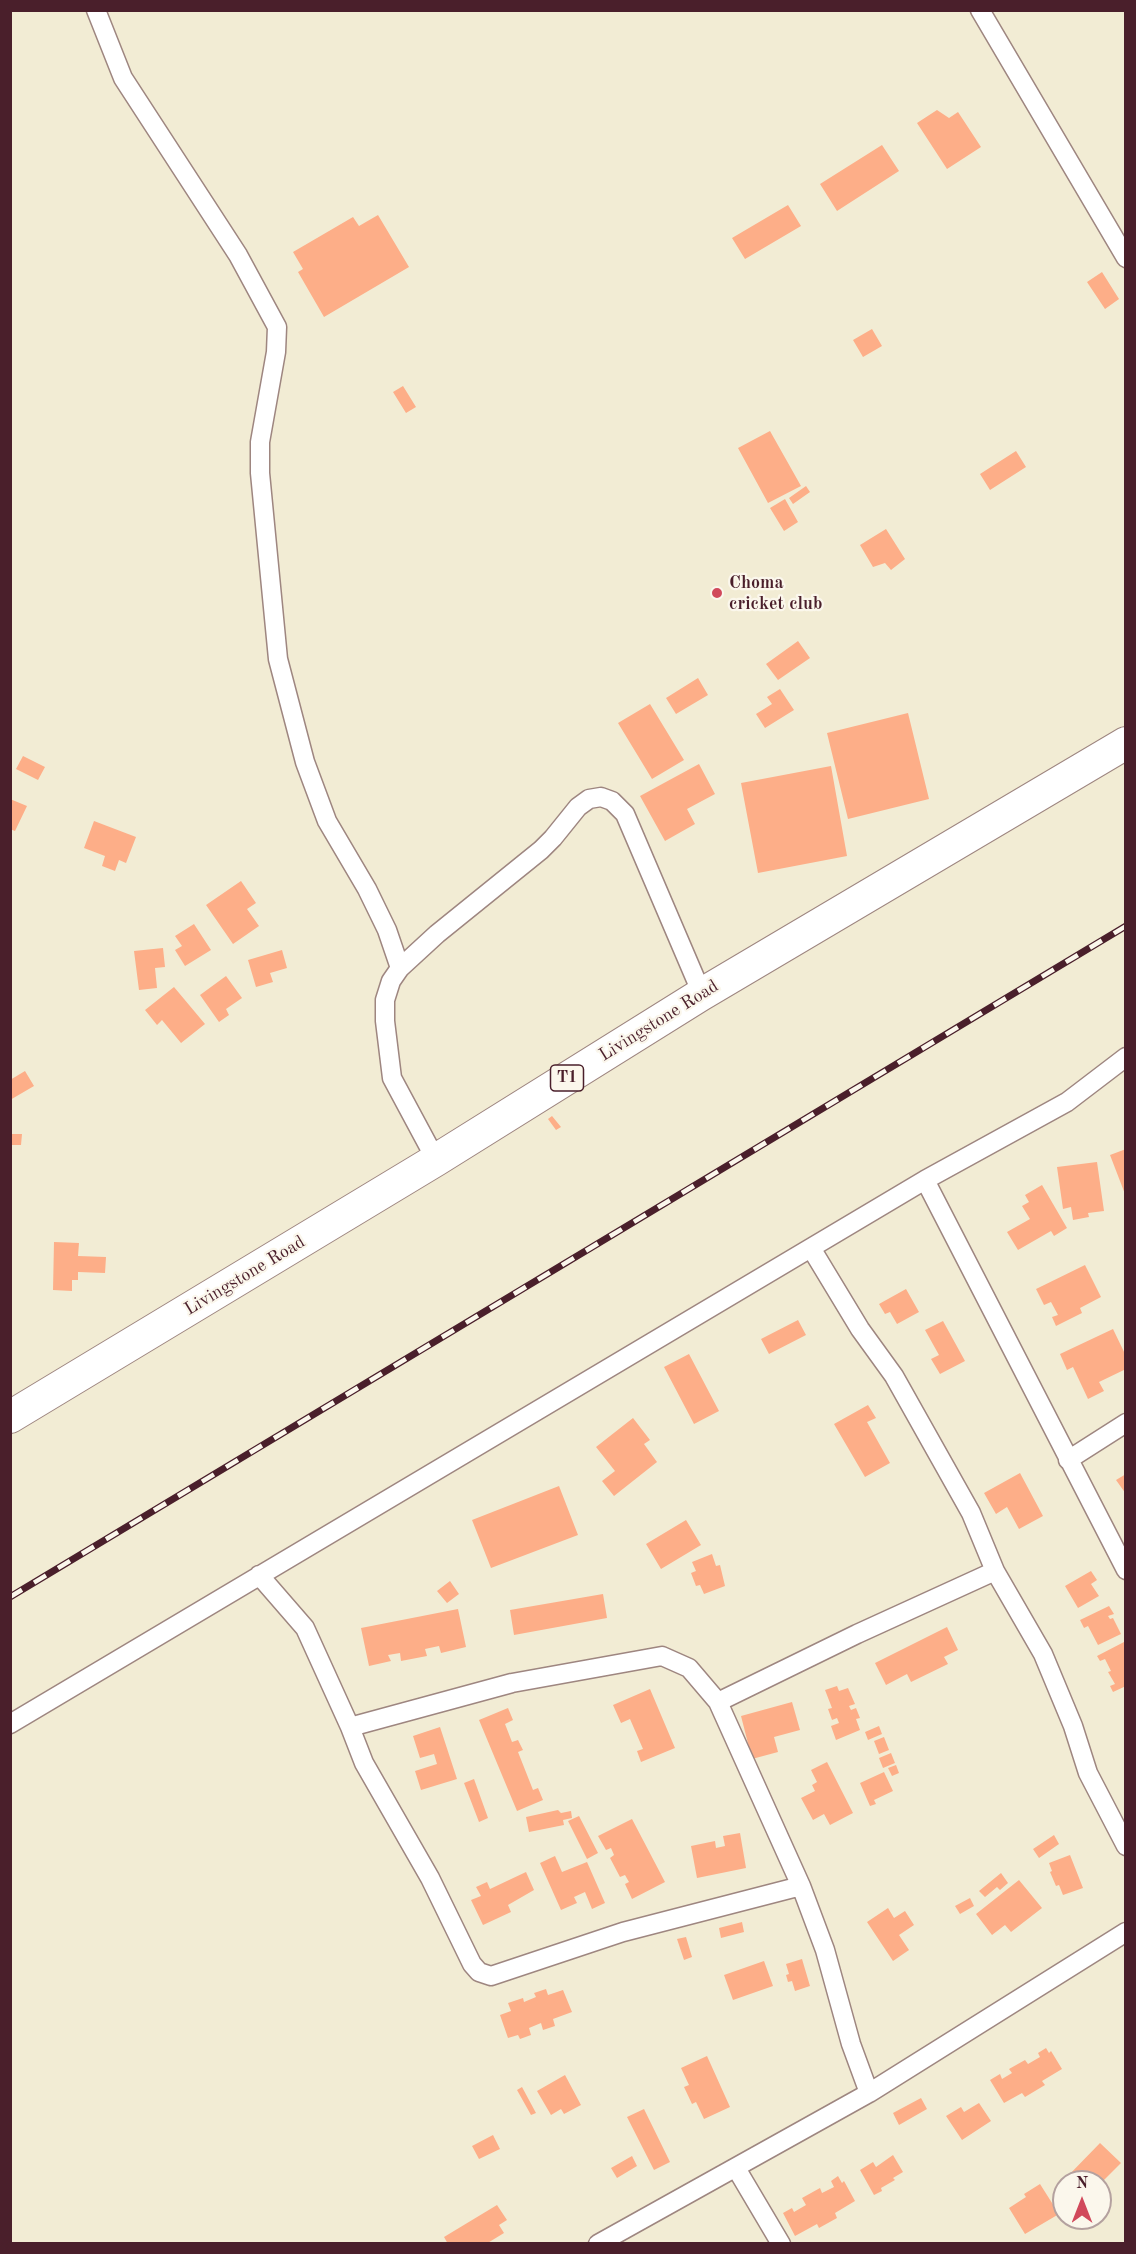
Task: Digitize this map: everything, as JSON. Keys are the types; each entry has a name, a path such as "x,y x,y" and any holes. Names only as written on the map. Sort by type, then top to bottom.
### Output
{"highway":[{"name":"Livingstone Road","path":"10,1417 436,1160 702,994 1125,743"}],"street":[{"path":"96,10 123,78 238,255 277,327 276,352 260,442 260,473 278,659 304,762 327,821 367,889 387,930 400,968"},
{"path":"980,10 1125,258"},
{"path":"436,1160 392,1078 387,1050 385,1000 391,981 400,968 437,934 553,838 578,807 589,799 602,797 612,801 624,814 702,994"},
{"path":"10,1724 925,1180 1067,1102 1125,1057"},
{"path":"925,1180 1125,1570"},
{"path":"811,1248 860,1329 894,1376 971,1513 995,1571 1043,1654 1073,1726 1088,1773 1125,1846"},
{"path":"1068,1460 1125,1423"},
{"path":"718,1702 857,1634 995,1571"},
{"path":"259,1575 304,1628 350,1727 364,1763 420,1861 471,1964 479,1972 491,1976 623,1932 801,1886"},
{"path":"350,1727 512,1683 662,1656 689,1668 718,1702 801,1886 825,1950 851,2044 869,2093"},
{"path":"598,2244 869,2093 1125,1932"},
{"path":"736,2168 782,2244"}],"building":[{"path":"937,110 949,118 958,112 981,147 947,169 917,123"},
{"path":"882,145 899,171 837,211 820,184"},
{"path":"788,205 801,226 745,259 732,238"},
{"path":"378,215 409,267 324,317 298,272 303,269 293,252 353,217 359,226"},
{"path":"1102,272 1119,299 1105,309 1087,282"},
{"path":"872,329 882,346 863,357 853,340"},
{"path":"403,386 416,407 406,413 393,392"},
{"path":"770,431 801,486 768,503 738,448"},
{"path":"1016,451 1026,467 990,490 980,474"},
{"path":"806,486 810,492 793,504 789,498"},
{"path":"785,499 798,522 784,531 770,508"},
{"path":"886,529 905,559 891,570 885,563 873,567 860,545"},
{"path":"798,641 810,658 778,680 766,664"},
{"path":"698,678 708,695 676,714 666,698"},
{"path":"780,689 794,710 765,728 756,714 772,704 767,697"},
{"path":"650,704 684,760 652,779 618,723"},
{"path":"908,713 929,799 848,819 827,733"},
{"path":"23,756 45,767 38,780 16,769"},
{"path":"699,764 715,794 687,809 695,824 665,841 640,796"},
{"path":"831,766 847,856 758,873 741,783"},
{"path":"10,799 27,806 15,831 10,829"},
{"path":"94,821 136,837 126,863 119,860 115,871 102,866 105,856 84,848"},
{"path":"241,881 256,903 247,909 259,926 233,944 206,905"},
{"path":"194,924 211,950 185,966 175,950 182,946 175,936"},
{"path":"163,948 165,967 155,968 157,988 139,990 134,951"},
{"path":"282,950 287,968 270,973 273,982 256,987 248,960"},
{"path":"226,976 242,998 226,1009 229,1015 219,1022 200,995"},
{"path":"174,987 205,1024 181,1043 162,1020 157,1025 145,1010"},
{"path":"25,1071 34,1086 10,1100 10,1080"},
{"path":"552,1116 561,1127 556,1130 548,1119"},
{"path":"10,1134 22,1134 21,1145 10,1145"},
{"path":"1126,1149 1126,1194 1125,1194 1110,1155"},
{"path":"1097,1162 1104,1211 1088,1213 1089,1217 1073,1220 1071,1207 1063,1209 1057,1167"},
{"path":"1042,1185 1067,1228 1054,1236 1051,1231 1018,1250 1007,1232 1030,1219 1022,1206 1029,1202 1025,1195"},
{"path":"54,1242 79,1243 78,1256 106,1257 105,1273 78,1272 78,1280 72,1280 72,1291 53,1290"},
{"path":"1085,1265 1101,1297 1080,1308 1082,1313 1056,1326 1052,1317 1058,1315 1051,1302 1044,1305 1036,1289"},
{"path":"906,1289 919,1312 897,1324 890,1312 885,1314 879,1304"},
{"path":"798,1320 806,1335 769,1354 761,1339"},
{"path":"943,1321 965,1361 940,1374 931,1359 939,1355 925,1330"},
{"path":"1113,1329 1126,1356 1126,1369 1099,1382 1104,1391 1088,1399 1073,1367 1067,1370 1060,1354"},
{"path":"689,1354 719,1411 694,1424 664,1367"},
{"path":"868,1405 876,1418 867,1422 890,1463 865,1477 834,1424"},
{"path":"633,1418 650,1440 644,1444 657,1462 614,1496 602,1481 615,1471 596,1447"},
{"path":"1020,1473 1043,1516 1019,1529 1007,1507 996,1514 984,1493"},
{"path":"1126,1474 1126,1494 1116,1480"},
{"path":"559,1486 578,1535 491,1568 472,1520"},
{"path":"686,1520 701,1545 661,1569 646,1544"},
{"path":"712,1554 716,1566 720,1565 725,1586 704,1594 700,1585 696,1586 691,1573 696,1571 692,1562"},
{"path":"1091,1571 1097,1580 1091,1584 1099,1596 1078,1608 1065,1586"},
{"path":"450,1581 459,1594 447,1603 437,1591"},
{"path":"603,1594 607,1618 514,1635 510,1610"},
{"path":"1109,1606 1114,1614 1108,1616 1110,1619 1113,1618 1121,1634 1098,1645 1088,1626 1084,1628 1080,1620"},
{"path":"458,1609 466,1647 441,1653 439,1646 425,1649 427,1656 401,1661 400,1653 388,1655 391,1661 369,1666 361,1628"},
{"path":"947,1627 958,1650 944,1657 948,1664 911,1682 907,1674 886,1685 875,1663"},
{"path":"1124,1642 1126,1686 1113,1692 1110,1686 1115,1684 1108,1672 1111,1671 1105,1659 1100,1661 1097,1656"},
{"path":"837,1686 839,1691 848,1688 855,1704 849,1706 851,1710 856,1708 860,1718 856,1719 860,1730 836,1740 831,1726 839,1723 837,1718 832,1720 828,1709 832,1708 825,1690"},
{"path":"650,1689 675,1748 641,1762 637,1751 643,1749 630,1719 621,1723 613,1705"},
{"path":"792,1702 800,1730 774,1737 778,1752 752,1759 741,1716"},
{"path":"508,1708 513,1720 505,1724 512,1742 518,1740 523,1750 518,1752 533,1790 538,1788 543,1800 517,1811 479,1720"},
{"path":"879,1726 882,1734 868,1740 865,1732"},
{"path":"440,1727 457,1779 421,1790 415,1771 437,1764 434,1754 420,1758 413,1736"},
{"path":"884,1737 889,1750 879,1754 874,1741"},
{"path":"891,1753 895,1763 883,1768 879,1758"},
{"path":"827,1762 853,1813 830,1825 824,1814 813,1820 801,1798 815,1791 812,1785 817,1782 811,1770"},
{"path":"896,1765 899,1773 892,1776 888,1768"},
{"path":"884,1772 893,1791 874,1800 876,1804 870,1806 860,1783"},
{"path":"474,1779 488,1818 479,1822 464,1783"},
{"path":"558,1810 561,1813 571,1811 572,1818 563,1820 564,1825 529,1832 526,1817"},
{"path":"579,1816 598,1853 587,1859 568,1821"},
{"path":"632,1819 665,1882 632,1899 625,1884 629,1882 625,1875 620,1877 610,1858 614,1855 611,1848 606,1850 598,1836"},
{"path":"740,1833 746,1868 697,1878 691,1846 715,1841 716,1848 725,1846 723,1836"},
{"path":"1054,1835 1059,1844 1039,1858 1033,1849"},
{"path":"1070,1855 1083,1888 1063,1895 1059,1885 1056,1886 1049,1863"},
{"path":"555,1856 562,1872 587,1862 605,1903 592,1909 585,1892 574,1897 577,1903 561,1910 540,1863"},
{"path":"526,1872 534,1890 508,1905 511,1912 483,1925 471,1900 481,1896 476,1887 487,1882 490,1889"},
{"path":"1001,1873 1008,1883 1000,1890 997,1887 985,1897 979,1891"},
{"path":"1019,1880 1042,1908 1011,1932 1005,1925 992,1935 976,1914"},
{"path":"970,1898 974,1906 960,1914 955,1906"},
{"path":"888,1908 894,1918 905,1911 914,1925 899,1935 909,1950 893,1961 867,1922"},
{"path":"742,1922 744,1932 721,1938 719,1928"},
{"path":"686,1937 692,1957 684,1960 677,1939"},
{"path":"802,1959 810,1986 795,1991 792,1981 788,1982 786,1975 789,1974 786,1964"},
{"path":"764,1961 773,1986 733,2000 724,1975"},
{"path":"546,1989 548,1995 563,1990 572,2012 553,2019 555,2026 543,2030 541,2023 529,2028 531,2035 520,2039 518,2035 508,2038 500,2015 511,2011 508,2003 523,1998 524,2002 536,1997 534,1993"},
{"path":"1046,2048 1049,2053 1051,2051 1062,2069 1042,2081 1045,2085 1025,2097 1022,2093 1004,2103 990,2080 1000,2074 1002,2079 1012,2073 1009,2069 1025,2060 1028,2064 1040,2057 1038,2053"},
{"path":"707,2056 730,2107 704,2119 696,2102 692,2104 684,2087 689,2085 681,2068"},
{"path":"565,2075 581,2105 564,2114 561,2109 551,2115 537,2091"},
{"path":"522,2087 536,2113 531,2115 517,2090"},
{"path":"921,2098 927,2109 899,2125 893,2113"},
{"path":"979,2103 991,2121 962,2140 946,2116 961,2107 964,2112"},
{"path":"644,2109 670,2162 654,2170 627,2117"},
{"path":"493,2135 500,2149 479,2159 472,2146"},
{"path":"1100,2143 1121,2163 1112,2172 1112,2170 1074,2170"},
{"path":"893,2155 903,2172 881,2188 882,2191 874,2195 860,2170 873,2162 876,2167"},
{"path":"632,2156 637,2166 617,2178 611,2168"},
{"path":"838,2176 842,2183 844,2181 855,2201 835,2213 837,2218 819,2228 817,2224 795,2236 783,2213 792,2208 794,2212 806,2205 802,2198 820,2188 822,2193 834,2187 831,2181"},
{"path":"1040,2184 1052,2203 1052,2218 1025,2234 1009,2208 1026,2197 1024,2194"},
{"path":"497,2205 507,2220 499,2225 504,2233 486,2244 448,2244 444,2237"}],"railway":[{"path":"10,1597 1126,926"}],"place":[{"name":"Choma cricket club","path":"717,593"}]}
